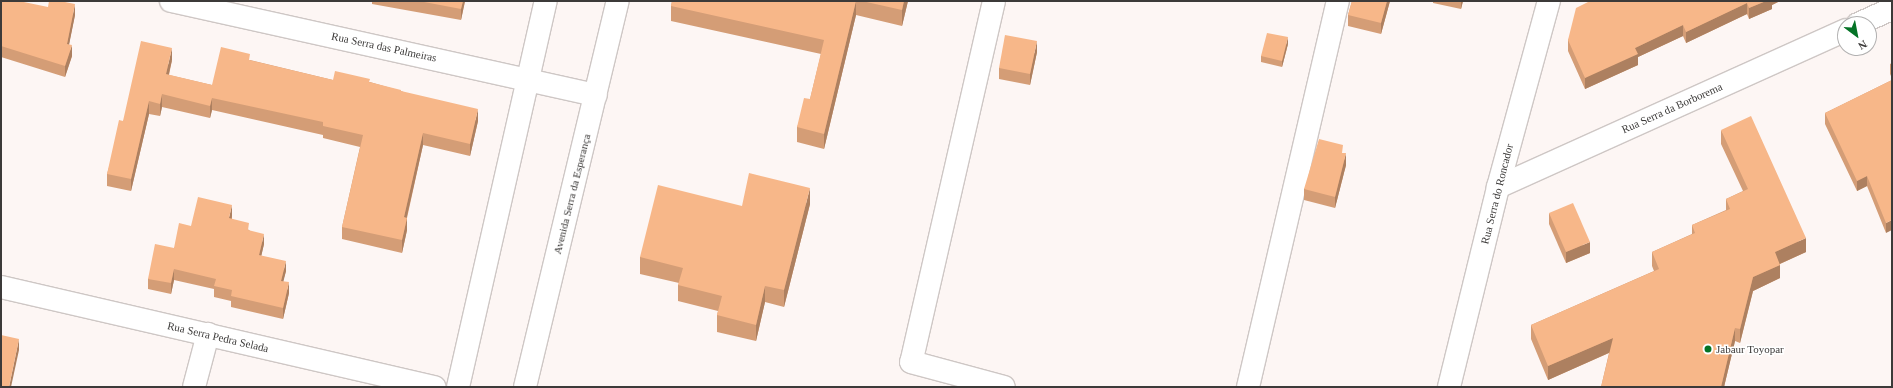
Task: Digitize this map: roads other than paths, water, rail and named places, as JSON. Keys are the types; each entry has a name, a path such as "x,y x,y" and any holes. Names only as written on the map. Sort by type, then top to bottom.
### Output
{"street":[{"name":"Rua Serra das Palmeiras","path":"171,1 596,95"},
{"path":"458,387 546,1"},
{"name":"Avenida Serra da Esperança","path":"525,387 618,1"},
{"path":"994,1 911,362 1004,387"},
{"path":"1248,387 1338,1"},
{"name":"Rua Serra do Roncador","path":"1449,387 1498,187 1549,1"},
{"path":"1875,16 1892,8"},
{"name":"Rua Serra da Borborema","path":"1498,187 1837,34"},
{"name":"Rua Serra Pedra Selada","path":"1,286 435,387"},
{"path":"194,387 208,334"}],"place":[{"name":"Jabaur Toyopar","path":"1708,349"}]}
